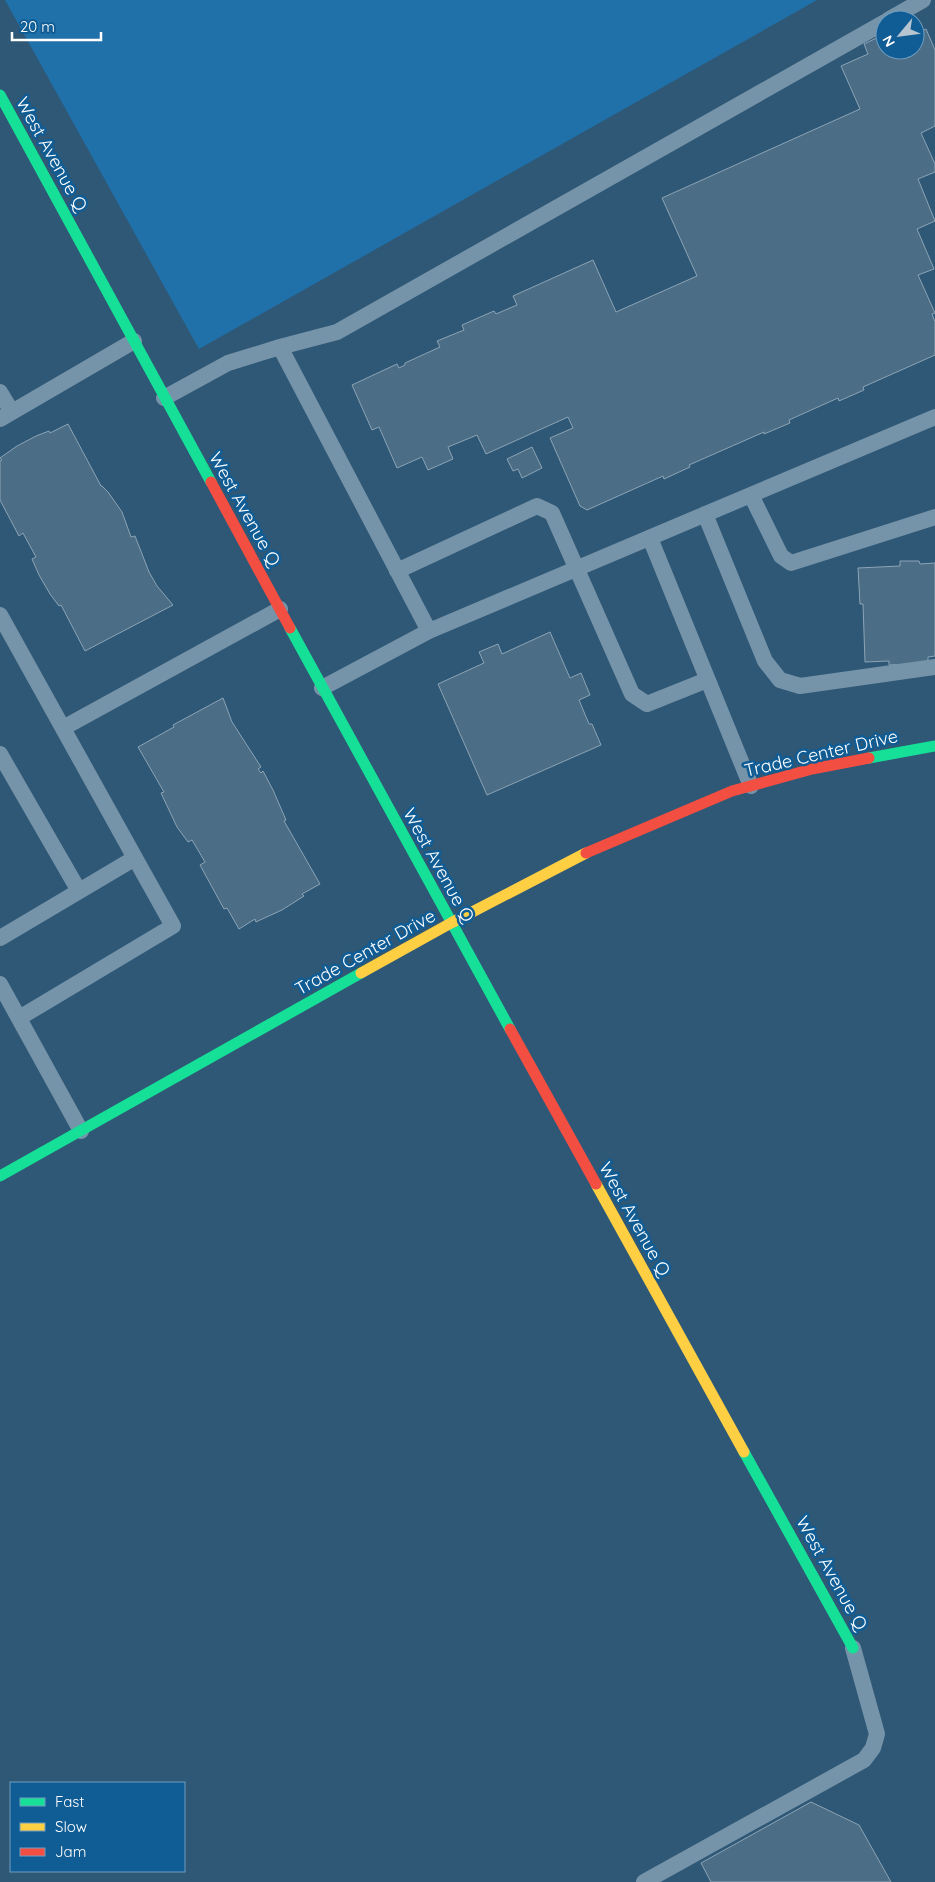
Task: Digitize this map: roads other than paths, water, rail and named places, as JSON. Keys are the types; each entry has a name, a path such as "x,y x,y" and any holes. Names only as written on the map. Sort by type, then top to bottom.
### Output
{"street":[{"name":"West Avenue Q","path":"0,95 450,924 853,1648"},
{"name":"Trade Center Drive","path":"0,1176 450,924 589,851 732,791 812,769 935,746"}],"lane":[{"path":"906,10 924,0"},
{"path":"164,398 228,363 280,346 337,332 875,28"},
{"path":"0,392 6,416 134,341"},
{"path":"280,346 429,632"},
{"path":"322,688 429,632 935,417"},
{"path":"751,495 781,556 791,563 935,517"},
{"path":"397,571 537,506 552,513 632,694 647,704 707,680"},
{"path":"705,514 765,661 780,680 800,686 935,667"},
{"path":"650,538 751,786"},
{"path":"62,728 280,609"},
{"path":"0,615 173,926 19,1018"},
{"path":"0,754 79,891"},
{"path":"0,938 135,858"},
{"path":"0,984 81,1130"},
{"path":"644,1882 864,1760 873,1748 877,1734 853,1648"}]}
